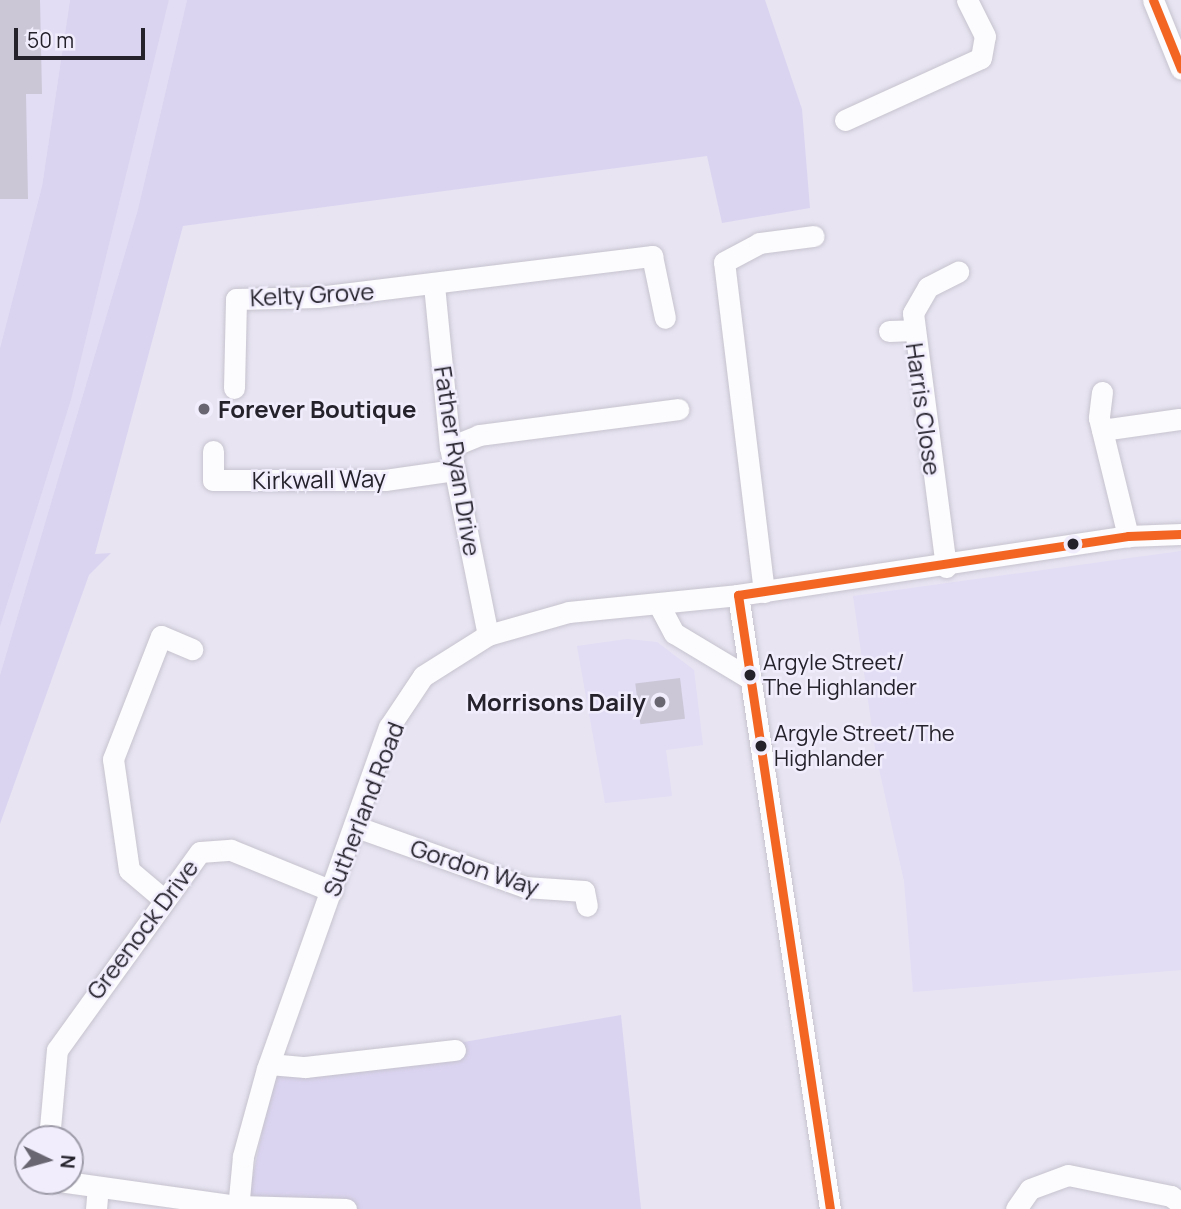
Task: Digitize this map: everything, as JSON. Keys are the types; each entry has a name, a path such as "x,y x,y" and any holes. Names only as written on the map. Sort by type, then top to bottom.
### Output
{"street":[{"path":"845,120 981,58 985,36 967,0"},
{"path":"1153,0 1181,69"},
{"path":"764,592 724,262 759,243 814,236"},
{"path":"434,285 652,256 665,318"},
{"name":"Harris Close","path":"946,567 913,313 928,287 958,272"},
{"name":"Kelty Grove","path":"234,388 236,299 434,285"},
{"name":"Father Ryan Drive","path":"434,285 450,447 488,635"},
{"path":"889,331 914,330"},
{"path":"1101,392 1102,430 1128,536"},
{"path":"450,447 480,435 678,410"},
{"path":"1102,430 1179,419"},
{"name":"Kirkwall Way","path":"213,451 213,480 385,480 454,470"},
{"name":"Sutherland Road","path":"238,1207 243,1156 269,1064 389,727 423,676 488,635 569,612 659,605 764,592 946,567 1128,536 1181,534"},
{"path":"738,595 830,1209"},
{"path":"659,605 674,633 749,678"},
{"path":"162,898 129,870 113,758 161,636 192,649"},
{"name":"Gordon Way","path":"354,826 525,887 584,891 587,906"},
{"name":"Greenock Drive","path":"50,1125 57,1050 162,898 200,852 231,850 332,891"},
{"path":"269,1064 305,1067 455,1050"},
{"path":"1016,1209 1030,1189 1068,1175 1171,1196 1181,1204"},
{"path":"84,1185 238,1207 346,1209"},
{"path":"96,1209 98,1187"}],"shaded area":[{"path":"0,0 70,0 42,186 0,348"},
{"path":"70,0 169,0 71,400 0,627 0,348 42,186"},
{"path":"169,0 187,0 138,209 0,675 0,627 71,400"},
{"path":"187,0 765,0 802,109 810,208 722,223 707,156 183,226 95,554 111,553 89,575 0,824 0,675 138,209"},
{"path":"1181,551 1181,970 913,992 904,881 876,755 853,596"},
{"path":"627,639 657,642 694,670 703,745 666,750 672,796 605,803 577,646"},
{"path":"621,1015 641,1209 246,1209 277,1060 458,1043"}],"building":[{"path":"0,0 40,0 42,94 26,94 28,199 0,199"},
{"name":"Morrisons Daily","path":"680,678 685,719 640,724 635,683"}],"transit line":[{"path":"1153,0 1181,69"},
{"path":"830,1209 738,595 1128,536 1181,534"}],"place":[{"name":"Forever Boutique","path":"204,409"},
{"name":"Argyle Street/ The Highlander","path":"750,675"},
{"name":"Morrisons Daily","path":"660,702"},
{"name":"Argyle Street/The Highlander","path":"761,746"}]}
